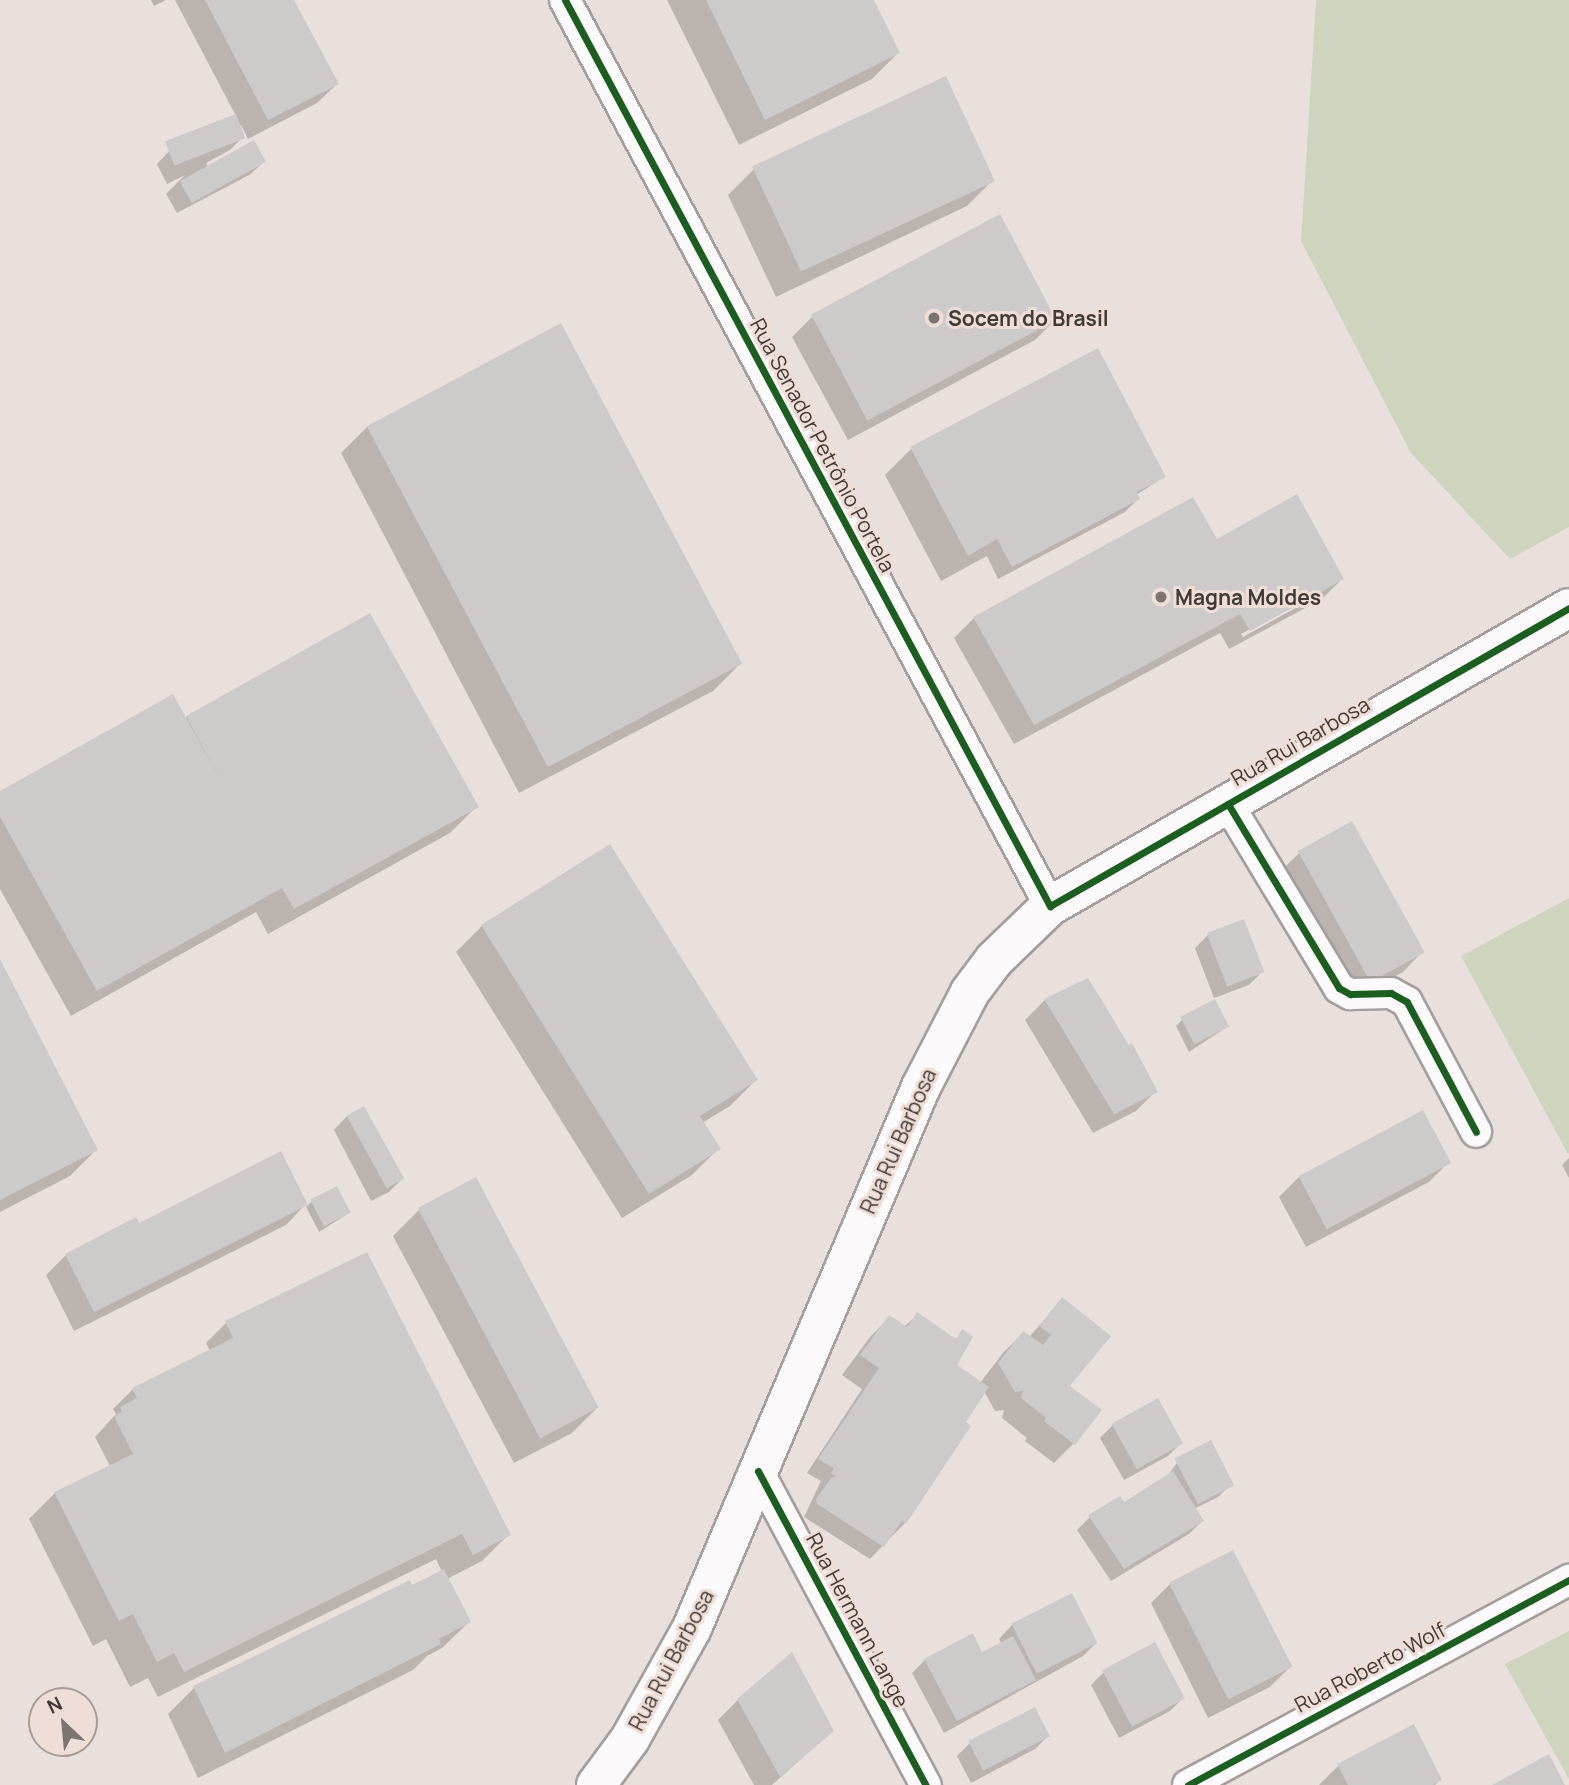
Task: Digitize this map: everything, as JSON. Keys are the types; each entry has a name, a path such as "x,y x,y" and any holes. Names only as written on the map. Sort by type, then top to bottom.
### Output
{"main road":[{"name":"Rua Rui Barbosa","path":"596,1785 630,1739 692,1628 943,1040 970,992 994,960 1050,906 1568,610"}],"street":[{"name":"Rua Senador Petrônio Portela","path":"565,0 1050,906"},
{"path":"1228,804 1339,988 1350,994 1391,993 1407,1002 1476,1132"},
{"name":"Rua Hermann Lange","path":"758,1471 926,1785"},
{"name":"Rua Roberto Wolf","path":"1188,1785 1569,1580"}],"green space":[{"path":"1316,0 1569,0 1569,527 1510,559 1411,453 1301,241"},
{"path":"1569,898 1569,1153 1568,1154 1461,956"},
{"path":"1569,1631 1569,1779 1505,1664"}],"building":[{"path":"205,0 294,0 339,84 268,120"},
{"path":"706,0 874,0 900,53 765,120"},
{"path":"946,76 995,181 801,272 752,166"},
{"path":"236,114 245,138 174,166 165,141"},
{"path":"254,140 266,162 192,203 180,181"},
{"name":"Socem do Brasil","path":"1000,214 1056,320 867,420 811,314"},
{"path":"561,323 742,664 548,767 367,426"},
{"path":"1098,348 1166,477 1137,492 1140,499 1012,567 997,539 968,556 910,447"},
{"name":"Magna Moldes","path":"1297,494 1344,579 1250,631 1240,614 1034,725 973,617 1193,497 1217,539"},
{"path":"370,613 479,807 294,909 282,888 97,991 0,817 0,791 173,694 225,788 186,716"},
{"path":"1352,821 1425,952 1370,982 1298,851"},
{"path":"610,844 758,1080 700,1116 721,1149 649,1194 481,925"},
{"path":"1244,919 1264,972 1227,987 1207,933"},
{"path":"0,959 98,1150 0,1200"},
{"path":"1088,978 1128,1045 1132,1043 1158,1092 1114,1114 1044,999"},
{"path":"1215,999 1229,1027 1194,1044 1180,1017"},
{"path":"364,1106 404,1179 387,1188 347,1116"},
{"path":"1423,1110 1451,1163 1327,1229 1299,1176"},
{"path":"281,1151 308,1205 94,1312 65,1254 136,1217 139,1223"},
{"path":"476,1177 599,1407 540,1438 418,1208"},
{"path":"337,1186 351,1213 324,1226 310,1200"},
{"path":"367,1252 511,1535 473,1555 462,1534 184,1672 174,1653 157,1662 133,1614 119,1621 54,1492 133,1454 114,1416 122,1412 120,1407 137,1398 132,1388 233,1338 225,1321"},
{"path":"1062,1297 1111,1336 1070,1386 1102,1410 1075,1445 1044,1421 1046,1418 1021,1398 1023,1391 1015,1392 998,1363 1023,1331 1043,1345 1051,1335 1039,1326"},
{"path":"917,1312 956,1339 962,1329 973,1337 957,1365 989,1387 966,1422 971,1426 906,1524 902,1521 884,1547 817,1504 816,1499 831,1478 836,1477 831,1473 834,1468 818,1459 879,1368 860,1355 889,1315 907,1327"},
{"path":"1158,1398 1183,1443 1137,1469 1112,1424"},
{"path":"1211,1440 1234,1485 1198,1504 1174,1459"},
{"path":"1173,1471 1204,1521 1124,1569 1088,1515 1120,1496 1124,1502"},
{"path":"1233,1550 1292,1667 1228,1699 1169,1583"},
{"path":"444,1569 471,1622 439,1639 441,1644 225,1753 193,1686 410,1580 412,1585"},
{"path":"1072,1593 1097,1643 1037,1674 1011,1624"},
{"path":"973,1633 982,1652 1013,1636 1036,1680 957,1721 924,1659"},
{"path":"1155,1642 1185,1699 1132,1727 1102,1670"},
{"path":"792,1652 834,1731 780,1777 737,1699"},
{"path":"1035,1707 1050,1736 983,1770 968,1741"},
{"path":"1414,1724 1442,1780 1433,1785 1348,1785 1337,1764"},
{"path":"1549,1754 1565,1785 1492,1785"}],"cycle path":[{"path":"565,0 1050,906 1569,608"},
{"path":"1228,804 1339,988 1350,994 1391,993 1407,1002 1476,1132"},
{"path":"758,1471 926,1785"},
{"path":"1188,1785 1569,1580"}],"place":[{"name":"Socem do Brasil","path":"934,318"},
{"name":"Magna Moldes","path":"1161,597"}]}
